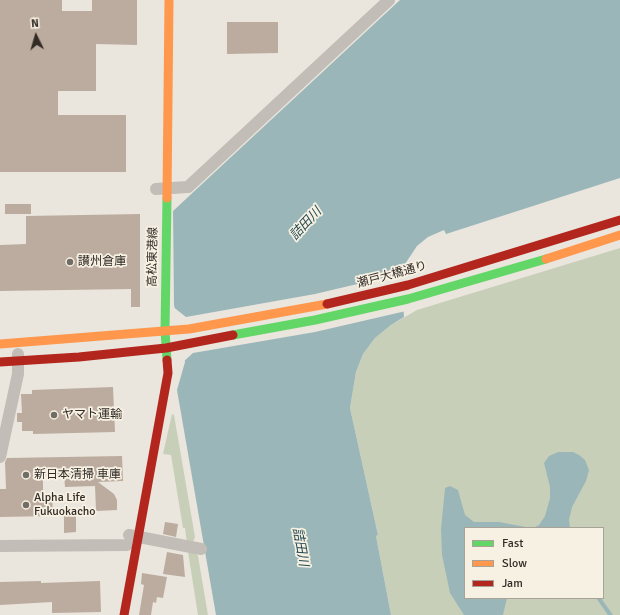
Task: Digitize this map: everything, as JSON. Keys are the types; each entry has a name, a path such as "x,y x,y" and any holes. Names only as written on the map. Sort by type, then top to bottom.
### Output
{"street":[{"name":"高松東港線","path":"132,539 168,373 166,348 162,329 159,189 169,0"},
{"path":"159,189 188,187 388,0"},
{"name":"瀬戸大橋通り","path":"162,329 292,311 408,285 620,220"},
{"path":"0,362 166,348 315,320 408,299 550,258 620,235"},
{"path":"0,344 162,329"},
{"path":"0,457 18,374 18,343"},
{"path":"0,546 132,539 201,549"},
{"path":"115,615 132,539"},
{"path":"124,615 132,539"}],"green space":[{"path":"620,248 620,615 391,615 376,536 378,535 350,408 356,372 363,354 375,338 391,325 417,310"},
{"path":"172,414 174,415 195,537 193,542 187,543 185,528 183,528 171,455 163,454"},
{"path":"188,552 196,553 198,556 208,615 198,615"}],"water":[{"name":"詰田川","path":"400,0 620,0 620,178 446,234 444,230 428,237 417,246 405,264 401,276 404,317 375,338 363,354 356,372 350,408 378,535 376,536 391,615 216,615 177,390 185,362 174,305 173,211"},
{"path":"558,452 573,452 585,460 589,470 586,481 572,507 569,520 570,527 535,527 539,525 545,516 550,498 550,487 544,463 549,456"},
{"path":"450,486 458,490 465,515 474,522 499,522 526,527 464,527 464,599 507,599 503,615 464,615 450,593 442,555 441,529 445,488"},
{"path":"597,599 602,599 613,615 608,615"}],"pier":[{"path":"404,273 406,311 315,332 193,353 182,363 172,306 186,317 315,294"}],"building":[{"path":"0,0 62,0 62,11 92,11 92,0 137,0 137,45 96,44 96,91 58,91 58,115 126,115 126,172 0,172"},
{"path":"227,22 278,22 278,53 227,54"},
{"path":"5,204 31,204 31,214 5,214"},
{"name":"讃州倉庫","path":"140,214 140,307 131,307 131,289 0,291 0,245 26,244 26,216"},
{"path":"113,387 115,432 33,434 33,431 22,431 22,422 17,422 17,413 22,413 21,394 32,394 32,390"},
{"path":"122,456 123,481 98,482 114,494 117,500 117,510 96,511 95,486 65,487 64,475 43,476 43,494 52,494 53,516 0,517 0,489 6,489 5,462 7,458"},
{"path":"76,515 76,532 64,533 64,516"},
{"path":"165,522 178,524 176,537 163,534"},
{"path":"167,552 183,555 185,577 163,574"},
{"path":"142,573 167,577 163,598 157,597 156,603 153,602 151,615 139,615 144,585 141,584"},
{"path":"41,581 41,583 100,581 101,612 52,613 52,602 0,605 0,582"}],"traffic: fast":[{"path":"167,198 165,331 167,360"},
{"path":"233,335 315,320 408,299 546,259"}],"traffic: slow":[{"path":"167,198 169,0"},
{"path":"546,259 620,235"},
{"path":"0,344 189,329 327,304"}],"traffic: jam":[{"path":"327,304 408,285 620,220"},
{"path":"0,362 79,357 166,348 233,335"},
{"path":"124,615 168,373 167,360"}],"place":[{"name":"讃州倉庫","path":"70,262"},
{"name":"ヤマト運輸","path":"54,415"},
{"name":"新日本清掃 車庫","path":"26,475"},
{"name":"Alpha Life Fukuokacho","path":"26,505"}]}
